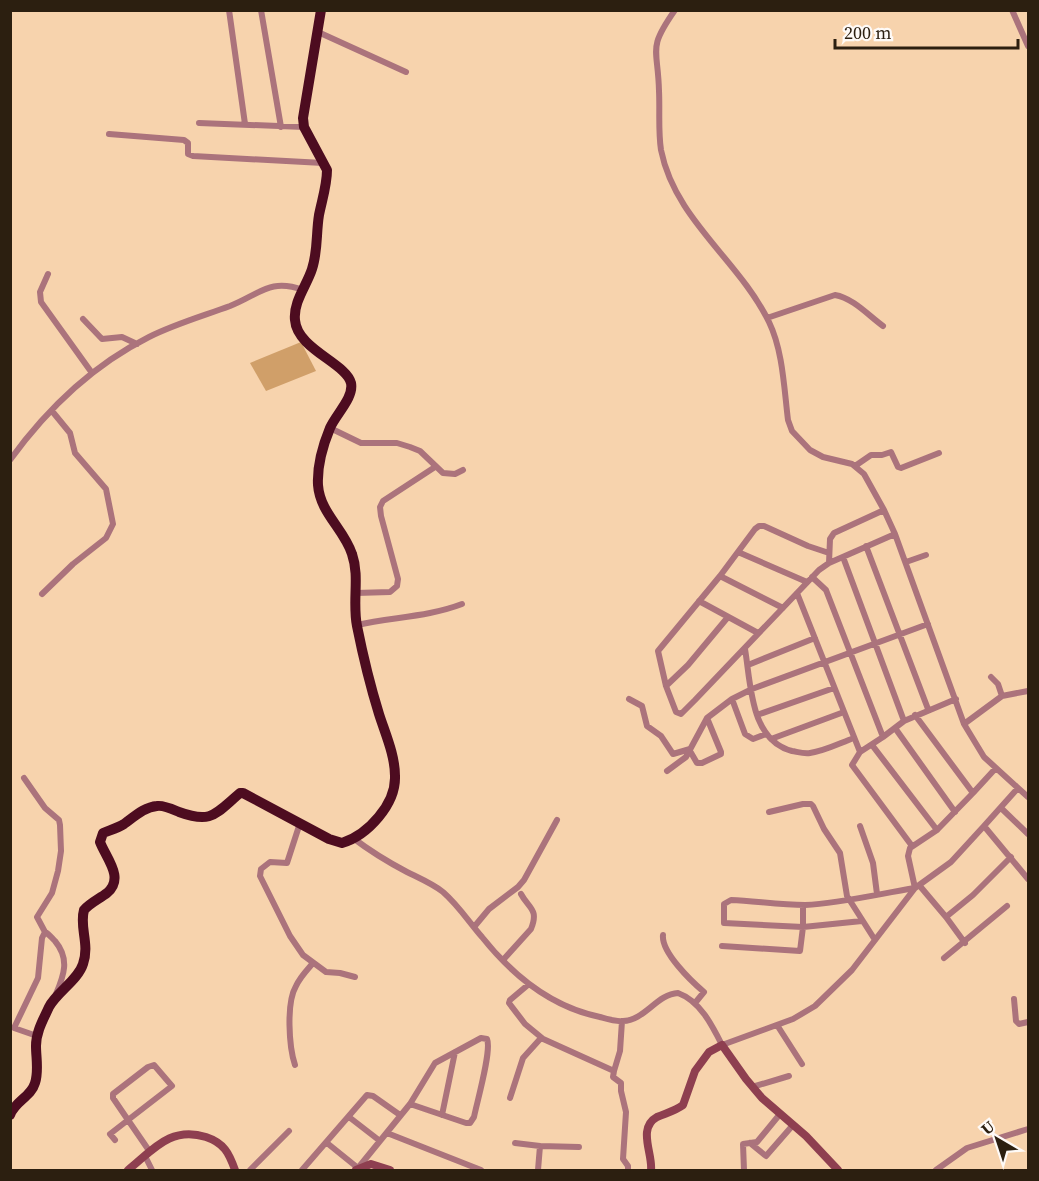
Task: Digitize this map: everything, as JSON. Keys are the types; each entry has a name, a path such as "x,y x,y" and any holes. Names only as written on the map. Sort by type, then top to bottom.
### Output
{"highway":[{"path":"10,1115 16,1105 34,1087 37,1077 37,1036 54,998 79,972 83,964 87,946 84,910 108,892 114,883 116,874 100,842 103,833 155,806 164,806 197,818 204,818 242,793 335,842 342,843 364,831 389,802 395,776 389,745 368,677 357,625 356,570 351,548 326,511 319,489 320,463 330,428 349,396 351,384 345,374 300,335 295,320 295,312 312,269 317,248 319,216 327,177 324,163 304,127 304,108 321,10"}],"street":[{"path":"229,10 245,124"},
{"path":"261,10 281,127"},
{"path":"675,10 658,34 655,47 659,90 659,136 665,165 680,199 703,233 729,261 758,301 767,318 776,339 788,420 792,431 810,450 823,457 855,466 864,474 884,510 906,562 964,724 978,750 995,769 1029,797"},
{"path":"1012,10 1029,46"},
{"path":"318,32 406,72"},
{"path":"199,123 304,127"},
{"path":"109,134 161,140 184,140 188,143 188,154 193,156 324,163"},
{"path":"48,274 42,285 40,299 92,373"},
{"path":"10,460 71,390 136,344 185,322 249,298 271,286 283,285 303,290"},
{"path":"767,318 835,296 842,296 883,326"},
{"path":"83,319 102,339 122,338 136,344"},
{"path":"42,594 73,564 105,538 113,524 106,489 75,453 69,433 52,411"},
{"path":"330,428 361,443 397,443 410,447 420,451 443,473 463,471"},
{"path":"855,466 871,455 891,452 898,467 901,468 939,453"},
{"path":"356,593 390,592 397,586 398,579 380,507 383,501 435,466"},
{"path":"829,564 830,539 834,533 884,510"},
{"path":"829,553 761,525 755,529 720,576 658,651 666,686 677,713 681,714 809,579 829,564 895,534"},
{"path":"866,546 928,709"},
{"path":"738,552 809,579 826,590 883,737"},
{"path":"906,562 926,555"},
{"path":"843,557 904,721"},
{"path":"720,576 783,608"},
{"path":"797,592 860,752"},
{"path":"699,601 758,633"},
{"path":"357,625 429,614 462,604"},
{"path":"666,686 688,665 728,617"},
{"path":"667,771 683,761 707,718 732,699 752,689 928,624"},
{"path":"748,665 815,638"},
{"path":"745,649 758,715 768,736 782,748 807,754 854,738"},
{"path":"991,677 998,684 1002,696"},
{"path":"758,715 834,688"},
{"path":"964,724 1002,696 1029,691"},
{"path":"628,699 642,706 646,726 661,736 673,754 690,750"},
{"path":"732,699 744,734 753,739 844,712"},
{"path":"912,846 853,766 860,752 904,721 956,699"},
{"path":"915,715 974,793"},
{"path":"690,750 698,763 720,754 707,718"},
{"path":"895,728 955,812"},
{"path":"872,745 937,830"},
{"path":"965,943 946,917 917,886 908,852 912,846 937,830 995,769"},
{"path":"24,778 60,825 62,851 58,871 52,893 37,916 45,932 59,947 66,965 54,998"},
{"path":"651,1170 647,1139 648,1126 657,1117 683,1105 695,1071 709,1052 804,1013 827,995 852,970 894,912 917,886 951,862 1018,788"},
{"path":"769,812 803,804 813,806 824,829 840,853 845,892 875,940"},
{"path":"1000,808 1029,834"},
{"path":"474,927 489,909 524,880 557,820"},
{"path":"300,823 286,863 270,862 261,869 260,875 293,941 303,955 326,972 354,977"},
{"path":"860,826 873,863 877,894"},
{"path":"984,826 1029,879"},
{"path":"353,838 376,855 441,891 463,912 503,960 545,997 579,1013 622,1021 631,1020 667,995 683,994 695,1003 708,1020 722,1045 752,1087 806,1136 838,1170"},
{"path":"946,917 973,895 1011,857"},
{"path":"862,921 803,927 724,923 724,904 731,900 803,905 849,900 917,886"},
{"path":"503,960 531,929 533,923 534,911 521,894"},
{"path":"722,946 798,952 801,949 803,905"},
{"path":"944,958 1007,906"},
{"path":"37,1036 14,1027 38,978 42,938 45,932"},
{"path":"663,935 662,940 667,950 683,971 704,992 695,1003"},
{"path":"295,1065 290,1033 292,996 296,986 313,963"},
{"path":"529,984 510,1000 509,1004 525,1024 542,1038 614,1071"},
{"path":"1014,999 1016,1021 1019,1024 1029,1022"},
{"path":"622,1021 620,1051 614,1077 621,1083 626,1106 623,1159 628,1170"},
{"path":"777,1025 802,1064"},
{"path":"357,1169 410,1104 435,1063 481,1038 489,1041 485,1068 471,1121 466,1123 410,1104"},
{"path":"510,1098 523,1058 538,1039 542,1038"},
{"path":"442,1115 455,1052"},
{"path":"115,1140 110,1134 128,1120 172,1087 154,1065 142,1071 113,1094 113,1098 128,1120 148,1154 152,1170"},
{"path":"752,1087 789,1076"},
{"path":"302,1170 367,1095 370,1094 400,1115"},
{"path":"744,1170 742,1145 757,1142 780,1114"},
{"path":"349,1117 380,1141"},
{"path":"749,1142 766,1156 793,1125"},
{"path":"936,1170 967,1148 1029,1129"},
{"path":"250,1170 289,1131"},
{"path":"128,1170 169,1138 186,1133 216,1140 231,1157 235,1170"},
{"path":"387,1133 481,1170"},
{"path":"327,1143 357,1169"},
{"path":"515,1143 579,1147"},
{"path":"538,1170 540,1146"},
{"path":"357,1169 371,1164 390,1170"}],"shaded area":[{"path":"301,342 316,371 266,391 250,363"}]}
